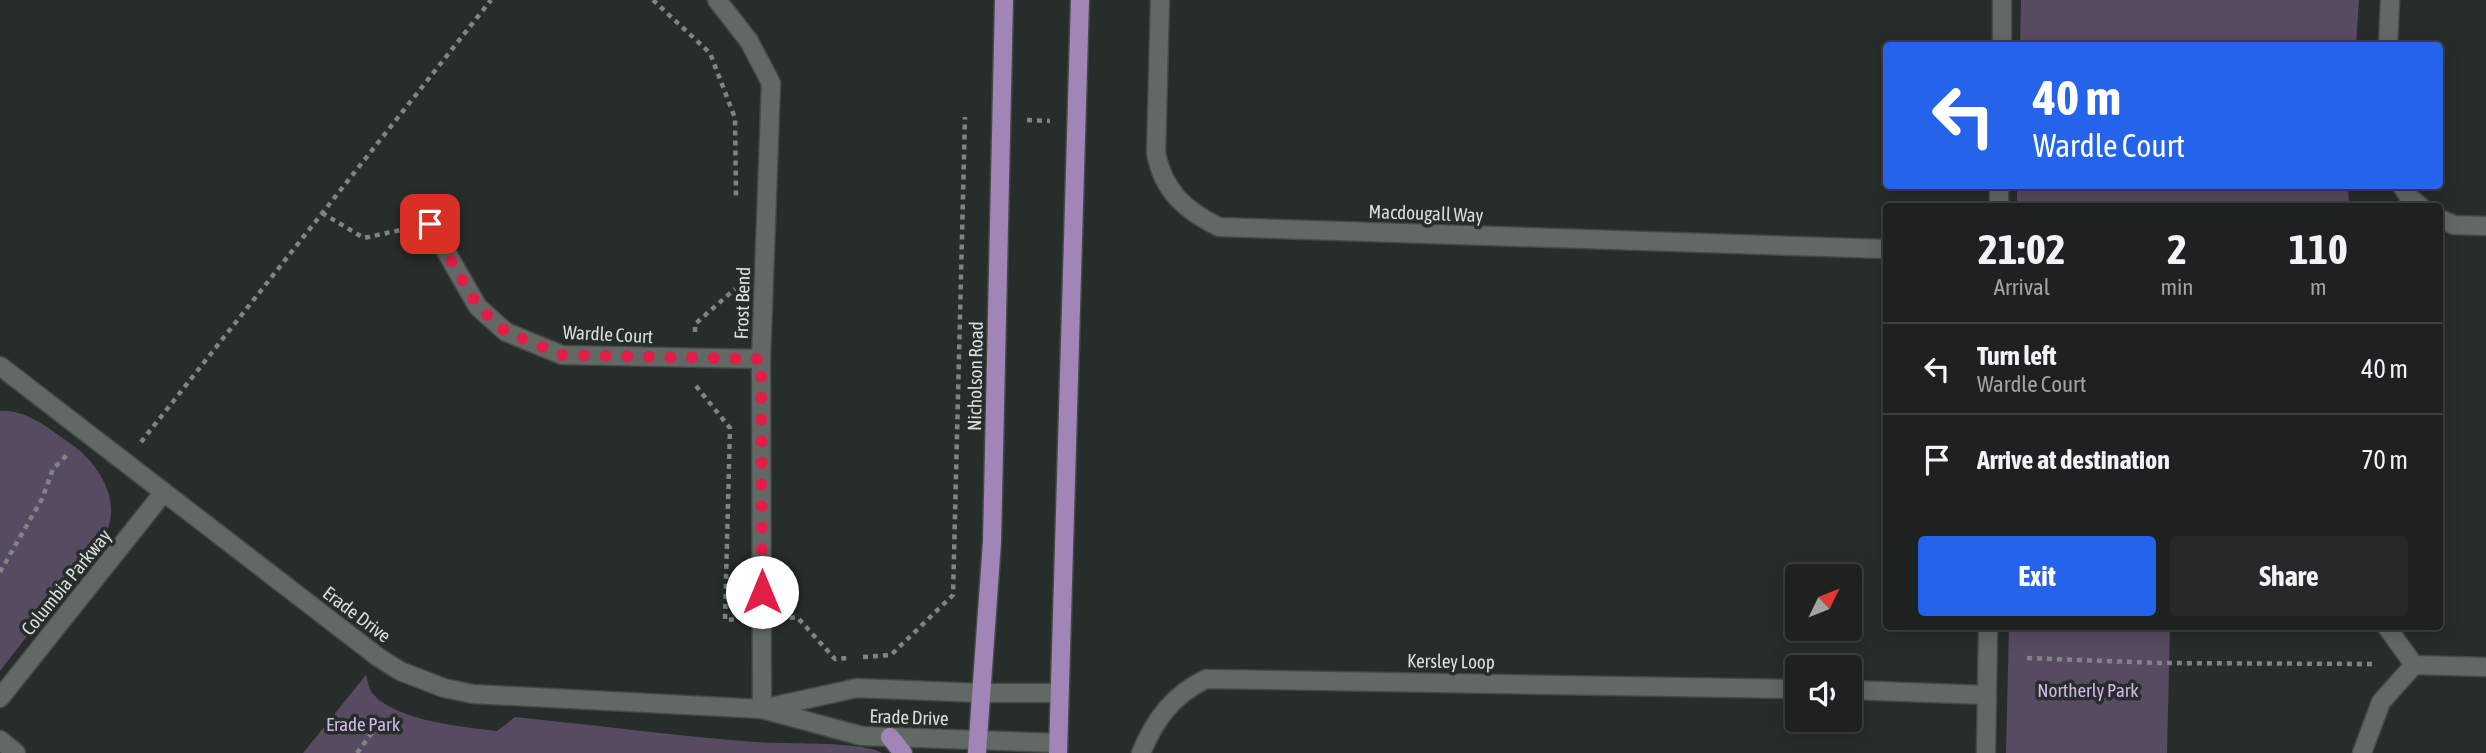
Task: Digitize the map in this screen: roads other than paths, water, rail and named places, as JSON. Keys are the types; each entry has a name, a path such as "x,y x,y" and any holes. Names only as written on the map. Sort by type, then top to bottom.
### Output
{"main road":[{"name":"Nicholson Road","path":"977,747 992,542 1004,0"},
{"path":"1058,748 1080,0"},
{"path":"890,737 903,753"}],"street":[{"name":"Frost Bend","path":"717,0 749,40 771,83 761,359 762,709"},
{"name":"Macdougall Way","path":"1160,0 1156,153 1160,172 1170,190 1183,204 1199,218 1219,227 1883,250"},
{"path":"2001,42 2002,0"},
{"path":"2388,42 2390,0"},
{"path":"2443,220 2454,225 2486,226"},
{"name":"Wardle Court","path":"430,224 478,307 506,332 562,355 761,359"},
{"name":"Erade Drive","path":"0,366 377,657 400,671 444,688 497,696 762,709 856,735 977,747 1058,748"},
{"name":"Columbia Parkway","path":"0,698 164,492"},
{"path":"1986,753 1988,630"},
{"path":"2389,630 2414,664"},
{"path":"2414,664 2486,667"},
{"path":"2362,753 2381,702 2414,664"},
{"name":"Kersley Loop","path":"1142,753 1161,713 1175,697 1206,679 1785,689"},
{"name":"Erade Drive","path":"762,709 858,688 1059,693"},
{"path":"1862,690 1987,695"},
{"path":"0,740 16,753"}],"park label":[{"name":"Northerly Park","path":"2088,690"},
{"name":"Erade Park","path":"363,724"}]}
